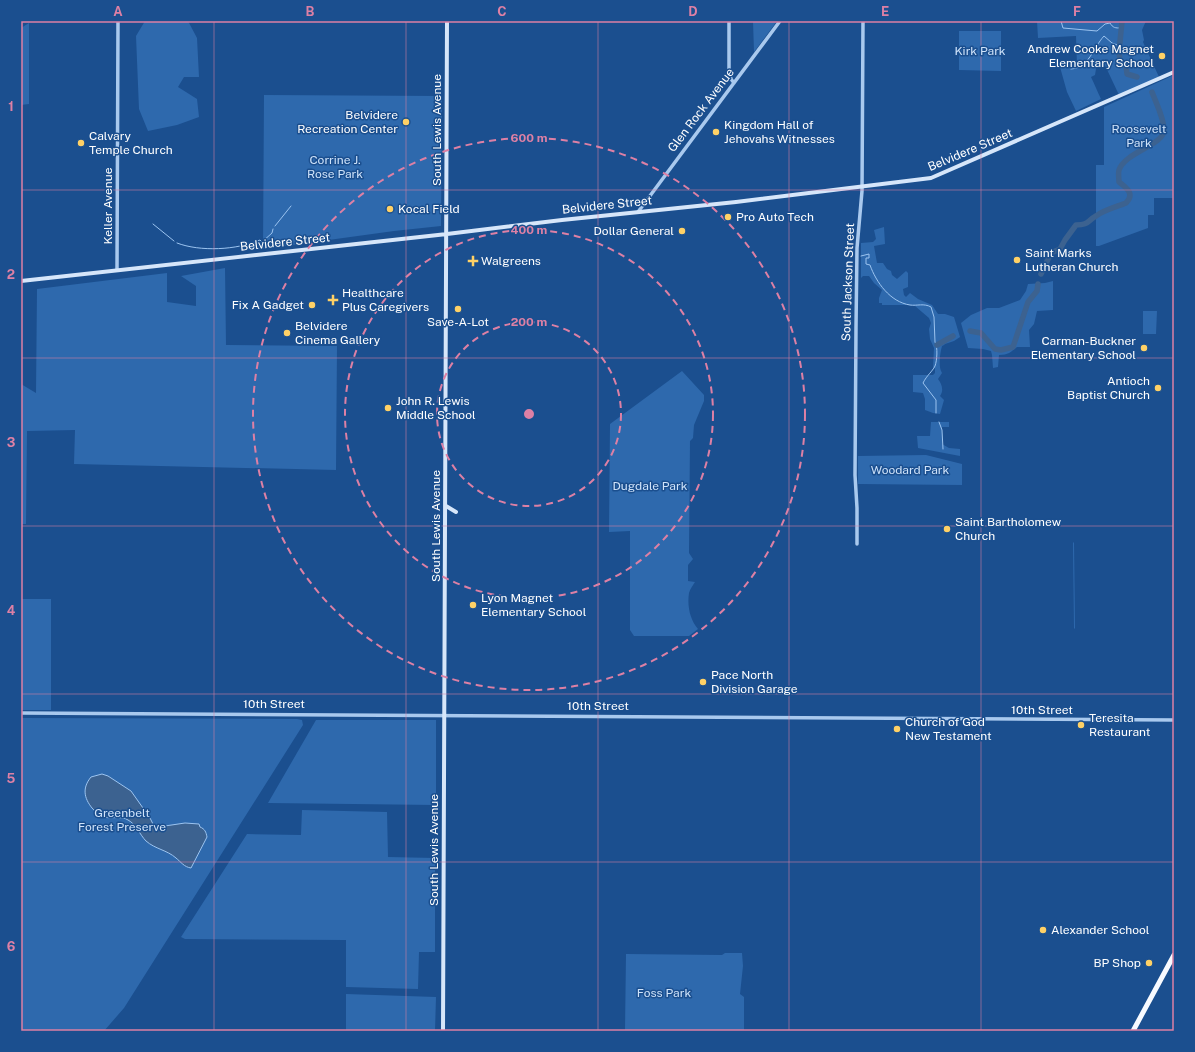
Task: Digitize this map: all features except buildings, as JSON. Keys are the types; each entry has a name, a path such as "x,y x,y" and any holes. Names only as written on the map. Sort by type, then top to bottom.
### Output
{"highway":[{"path":"1133,1031 1174,954"}],"main road":[{"name":"South Lewis Avenue","path":"443,1031 447,21"},
{"name":"Belvidere Street","path":"21,281 862,187 935,177 1174,72"},
{"path":"446,506 456,512"}],"street":[{"name":"Keller Avenue","path":"117,270 118,21"},
{"path":"729,21 729,71 730,79 734,83"},
{"name":"Glen Rock Avenue","path":"638,212 780,21"},
{"name":"South Jackson Street","path":"857,544 855,416 857,248 862,187 863,21"},
{"name":"10th Street","path":"21,713 1174,720"}],"green space":[{"path":"145,21 188,21 197,38 199,77 184,77 178,87 197,99 199,117 177,125 148,131 139,109 136,36"},
{"path":"753,21 777,21 754,52"},
{"path":"1037,21 1146,21 1142,30 1143,42 1159,77 1119,95 1103,61 1095,65 1095,75 1091,77 1101,99 1076,111 1067,92 1060,67 1077,65 1076,36 1038,38"},
{"path":"29,23 29,104 21,105 21,28"},
{"name":"Kirk Park","path":"959,31 1001,31 1001,71 959,70"},
{"name":"Roosevelt Park","path":"1174,75 1174,198 1154,198 1154,215 1148,215 1148,228 1096,246 1096,165 1104,165 1104,107"},
{"name":"Corrine J. Rose Park","path":"264,95 442,96 441,226 263,249"},
{"path":"884,227 885,244 874,246 877,263 883,263 897,279 906,271 908,273 908,287 903,289 904,295 906,297 910,293 918,299 932,305 938,314 945,314 954,317 960,337 942,346 940,364 942,373 938,379 942,388 940,396 944,400 940,414 925,410 925,399 923,393 913,392 913,375 933,375 935,373 935,369 933,367 934,348 930,339 929,329 931,323 929,318 915,306 882,305 882,303 879,303 879,298 882,290 869,276 863,276 861,278 861,243 873,242 876,239 874,230"},
{"path":"225,268 226,345 337,346 336,470 74,464 75,430 27,431 26,524 21,524 21,384 36,393 37,289 167,273 167,302 196,306 196,286 181,276"},
{"path":"1053,281 1053,310 1037,311 1034,324 1029,330 1030,347 1017,347 1009,353 999,355 998,367 993,368 991,351 968,348 961,323 971,315 987,308 999,308 1020,300 1026,291 1028,284"},
{"path":"1143,311 1157,311 1156,334 1143,334"},
{"name":"Dugdale Park","path":"682,371 704,395 704,401 694,425 693,438 690,441 689,553 693,559 688,565 688,581 695,582 689,592 688,603 691,617 698,629 689,636 634,636 630,630 630,531 609,532 610,424"},
{"path":"931,422 949,422 949,427 942,427 942,444 949,448 960,449 960,456 918,448 917,436 930,436"},
{"name":"Woodard Park","path":"926,455 962,464 962,485 858,484 858,456"},
{"path":"1074,542 1075,628 1074,629 1073,543"},
{"path":"21,599 51,599 51,710 21,710"},
{"name":"Greenbelt Forest Preserve","path":"21,718 302,720 303,725 124,1008 104,1031 21,1031"},
{"path":"316,720 436,720 436,805 268,803"},
{"path":"302,810 387,812 388,857 435,858 435,952 419,952 418,989 346,987 346,940 185,939 181,937 247,834 301,835"},
{"name":"Foss Park","path":"725,953 742,953 743,966 740,994 744,997 744,1031 625,1031 626,954 722,955"},
{"path":"346,994 436,997 435,1031 346,1031"}],"shaded area":[{"path":"102,774 108,776 131,791 154,826 158,827 185,823 199,824 205,831 207,837 191,868 184,865 169,853 146,841 128,820 122,818 104,817 92,808 86,797 86,785 91,777"}],"waterway":[{"path":"1061,21 1063,28 1097,31 1105,24 1110,23 1114,27 1121,28"},
{"path":"1122,21 1119,52 1120,60 1126,66 1127,74 1137,77"},
{"path":"1071,69 1082,65 1090,57 1104,36 1112,43 1120,46"},
{"path":"1041,274 1051,253 1060,249 1076,225 1086,223 1106,210 1126,203 1129,200 1129,191 1119,182 1119,170 1129,158 1158,140 1164,130 1164,125 1152,92"},
{"path":"275,226 291,206"},
{"path":"153,224 174,241"},
{"path":"177,243 196,248 230,248 260,240 262,242 272,233 273,229"},
{"path":"861,256 869,254 869,258 866,258 866,264 870,265 876,278 890,296 910,305 926,305 931,307 934,317 937,358 935,366 923,383 936,400 936,413"},
{"path":"970,331 981,333 995,349 1001,350 1013,347 1028,302 1037,291 1038,284"},
{"path":"937,345 953,336"},
{"path":"939,422 942,430 943,449"}],"place":[{"name":"Andrew Cooke Magnet Elementary School","path":"1162,56"},
{"name":"Belvidere Recreation Center","path":"406,122"},
{"name":"Kingdom Hall of Jehovahs Witnesses","path":"716,132"},
{"name":"Calvary Temple Church","path":"81,143"},
{"name":"Kocal Field","path":"390,209"},
{"name":"Pro Auto Tech","path":"728,217"},
{"name":"Dollar General","path":"682,231"},
{"name":"Saint Marks Lutheran Church","path":"1017,260"},
{"name":"Walgreens","path":"473,261"},
{"name":"Healthcare Plus Caregivers","path":"333,300"},
{"name":"Fix A Gadget","path":"312,305"},
{"name":"Save-A-Lot","path":"458,309"},
{"name":"Belvidere Cinema Gallery","path":"287,333"},
{"name":"Carman-Buckner Elementary School","path":"1144,348"},
{"name":"Antioch Baptist Church","path":"1158,388"},
{"name":"John R. Lewis Middle School","path":"388,408"},
{"name":"Saint Bartholomew Church","path":"947,529"},
{"name":"Lyon Magnet Elementary School","path":"473,605"},
{"name":"Pace North Division Garage","path":"703,682"},
{"name":"Teresita Restaurant","path":"1081,725"},
{"name":"Church of God New Testament","path":"897,729"},
{"name":"Alexander School","path":"1043,930"},
{"name":"BP Shop","path":"1149,963"}]}
